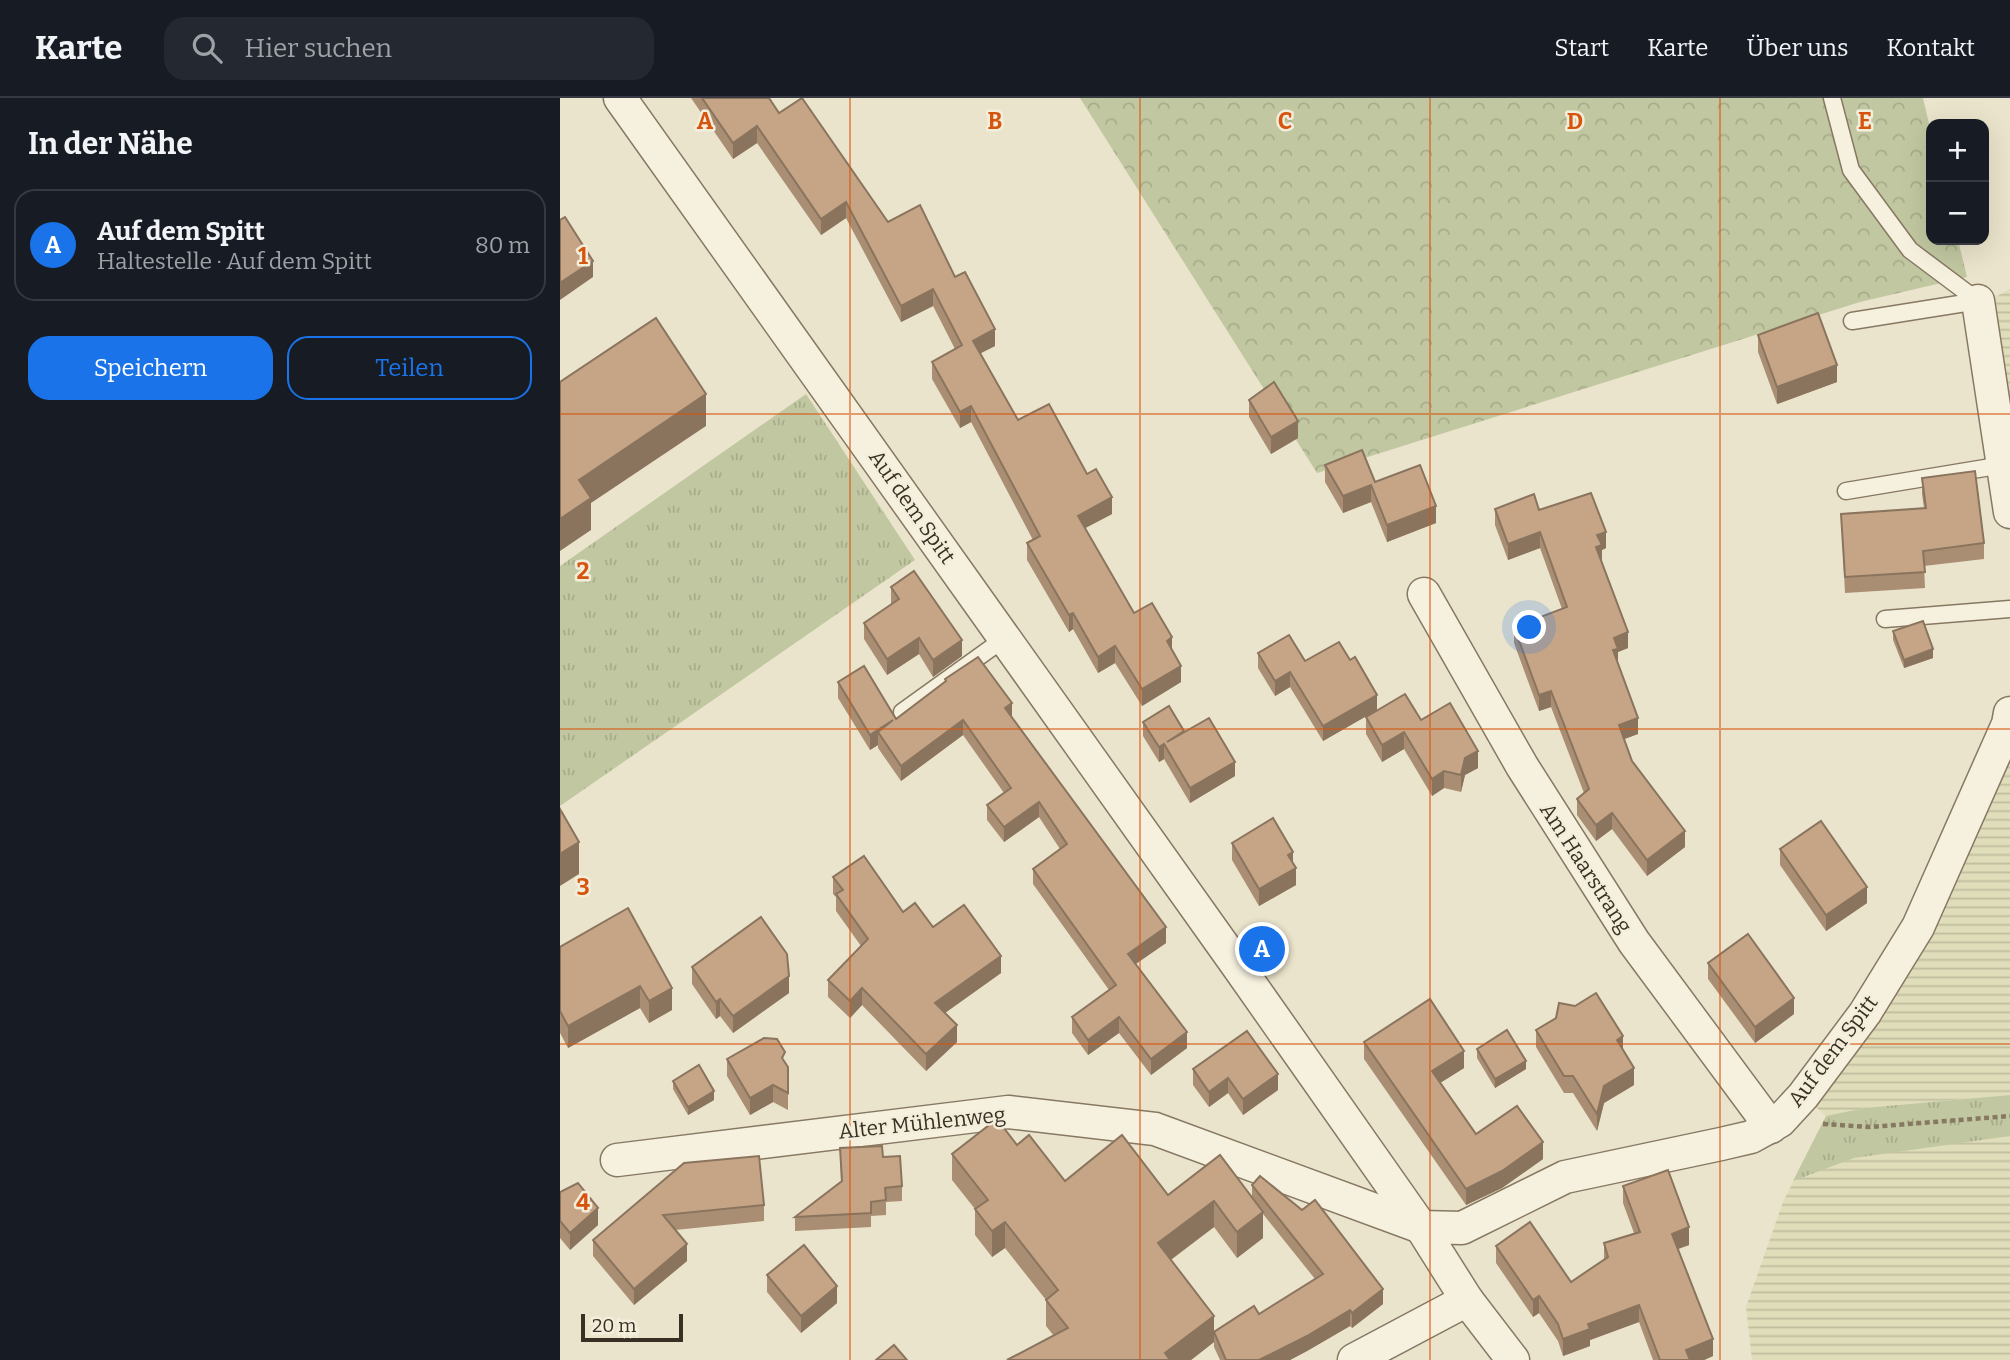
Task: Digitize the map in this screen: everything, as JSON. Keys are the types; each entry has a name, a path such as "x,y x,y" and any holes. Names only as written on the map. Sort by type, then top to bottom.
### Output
{"street":[{"name":"Auf dem Spitt","path":"620,98 1421,1227 1467,1300 1513,1360"},
{"path":"1978,301 2010,512"},
{"name":"Am Haarstrang","path":"1424,594 1522,766 1634,942 1775,1124"},
{"name":"Auf dem Spitt","path":"1421,1227 1462,1228 1565,1177 1751,1137 1775,1124 1803,1096 1865,1013 1918,927 2008,724 2010,713"},
{"name":"Alter Mühlenweg","path":"617,1160 1008,1112 1155,1129 1421,1227"},
{"path":"1354,1360 1467,1300"}],"lane":[{"path":"1832,98 1852,170 1910,250 1978,301"},
{"path":"1852,321 1978,301"},
{"path":"1846,491 2003,465"},
{"path":"1885,619 2010,608"},
{"path":"902,712 1005,638"}],"path":[{"path":"1775,1124 1870,1127 2010,1116"}],"shaded area":[{"path":"2010,289 2010,478 1984,303"},
{"path":"2010,733 2010,1095 1864,1108 1826,1116 1807,1099"},
{"path":"2010,1120 2010,1360 1752,1360 1746,1307 1783,1202 1820,1128"}],"green space":[{"path":"1080,98 1923,98 1928,119 1926,245 1959,245 1967,277 1860,302 1317,473"},
{"path":"806,394 915,560 560,806 560,566"},
{"path":"2010,1095 2010,1136 1854,1158 1793,1181 1826,1116 1864,1108"}],"building":[{"path":"702,98 769,98 779,113 802,98 888,222 920,205 955,277 965,272 995,329 973,341 1018,420 1049,404 1087,474 1096,469 1112,497 1078,516 1134,613 1152,603 1172,637 1167,641 1181,666 1142,689 1115,646 1098,657 1073,613 1069,615 1027,543 1040,536 971,406 960,412 932,362 962,345 933,289 901,306 846,202 821,219 757,126 733,143"},
{"path":"565,217 593,261 560,283 560,220"},
{"path":"1818,313 1837,365 1777,387 1758,335"},
{"path":"656,318 706,394 579,480 591,498 560,519 560,382"},
{"path":"1274,382 1298,421 1271,437 1249,400"},
{"path":"1362,450 1375,482 1420,465 1436,506 1387,525 1371,485 1343,496 1325,465"},
{"path":"1975,471 1984,543 1923,551 1925,572 1845,577 1841,514 1926,508 1922,478"},
{"path":"1591,493 1606,532 1597,535 1602,545 1596,547 1628,632 1614,638 1618,649 1613,650 1638,718 1619,725 1632,761 1685,831 1647,860 1612,813 1596,825 1577,799 1589,789 1551,691 1539,695 1514,627 1567,607 1540,532 1508,544 1495,509 1534,494 1539,510"},
{"path":"914,571 962,640 933,660 919,638 887,659 864,623 899,599 891,587"},
{"path":"1923,621 1933,649 1904,660 1893,631"},
{"path":"1289,635 1305,661 1339,642 1350,660 1355,657 1377,695 1323,726 1290,672 1275,681 1258,653"},
{"path":"978,657 1012,703 1005,708 1166,927 1128,954 1187,1032 1151,1059 1119,1017 1088,1040 1072,1017 1116,985 1033,869 1067,844 1039,802 1004,827 987,805 1011,788 963,720 901,766 878,732 893,720 870,735 838,682 864,666 896,719 946,681 945,679"},
{"path":"1405,694 1421,720 1450,703 1478,751 1465,758 1461,775 1444,771 1432,779 1404,732 1382,745 1366,717"},
{"path":"1169,706 1184,731 1167,742 1209,718 1235,762 1190,788 1164,744 1159,747 1143,722"},
{"path":"560,809 579,842 560,854"},
{"path":"1273,818 1293,852 1288,855 1296,868 1259,889 1232,843"},
{"path":"1821,821 1867,887 1826,915 1780,849"},
{"path":"864,856 903,912 915,903 933,927 964,905 1001,956 935,1003 957,1025 926,1054 862,988 850,1001 828,980 868,939 836,894 843,890 833,877"},
{"path":"628,908 672,988 649,1001 640,986 568,1026 560,1011 560,947"},
{"path":"761,917 787,954 789,976 733,1016 720,999 716,1002 692,967"},
{"path":"1748,934 1794,998 1755,1027 1708,963"},
{"path":"1596,993 1623,1036 1617,1040 1634,1068 1604,1086 1597,1114 1573,1076 1564,1076 1536,1030 1556,1018 1559,1003 1575,1006"},
{"path":"1430,999 1464,1051 1432,1071 1476,1134 1517,1106 1543,1142 1502,1171 1466,1189 1364,1042"},
{"path":"1507,1030 1526,1061 1495,1079 1477,1049"},
{"path":"1247,1031 1278,1074 1243,1099 1228,1078 1209,1092 1193,1069"},
{"path":"764,1038 777,1039 785,1052 782,1058 788,1067 788,1093 773,1085 750,1098 727,1059"},
{"path":"699,1065 714,1091 688,1107 673,1081"},
{"path":"997,1119 1017,1145 1029,1135 1065,1181 1122,1135 1168,1195 1220,1155 1263,1212 1237,1232 1214,1201 1158,1243 1214,1316 1165,1353 1170,1360 1007,1360 1068,1328 1046,1300 1058,1290 1005,1222 992,1231 975,1209 988,1200 952,1154"},
{"path":"882,1146 883,1157 900,1156 902,1186 885,1188 886,1200 871,1202 871,1213 795,1217 842,1181 840,1148"},
{"path":"759,1156 764,1205 663,1215 687,1244 634,1289 593,1240 684,1163"},
{"path":"1668,1170 1689,1227 1672,1234 1713,1339 1686,1350 1690,1360 1660,1360 1639,1305 1588,1324 1590,1329 1563,1339 1558,1324 1539,1296 1533,1300 1496,1246 1530,1222 1571,1282 1608,1257 1604,1243 1640,1232 1623,1186"},
{"path":"1260,1176 1302,1210 1315,1200 1383,1289 1352,1313 1350,1310 1259,1360 1226,1360 1214,1332 1254,1306 1259,1314 1323,1274 1252,1185"},
{"path":"578,1183 598,1208 570,1233 560,1221 560,1192"},
{"path":"804,1245 837,1286 801,1316 767,1275"},
{"path":"894,1345 907,1360 876,1360"}],"place":[{"name":"Auf dem Spitt","path":"1262,949"}]}
